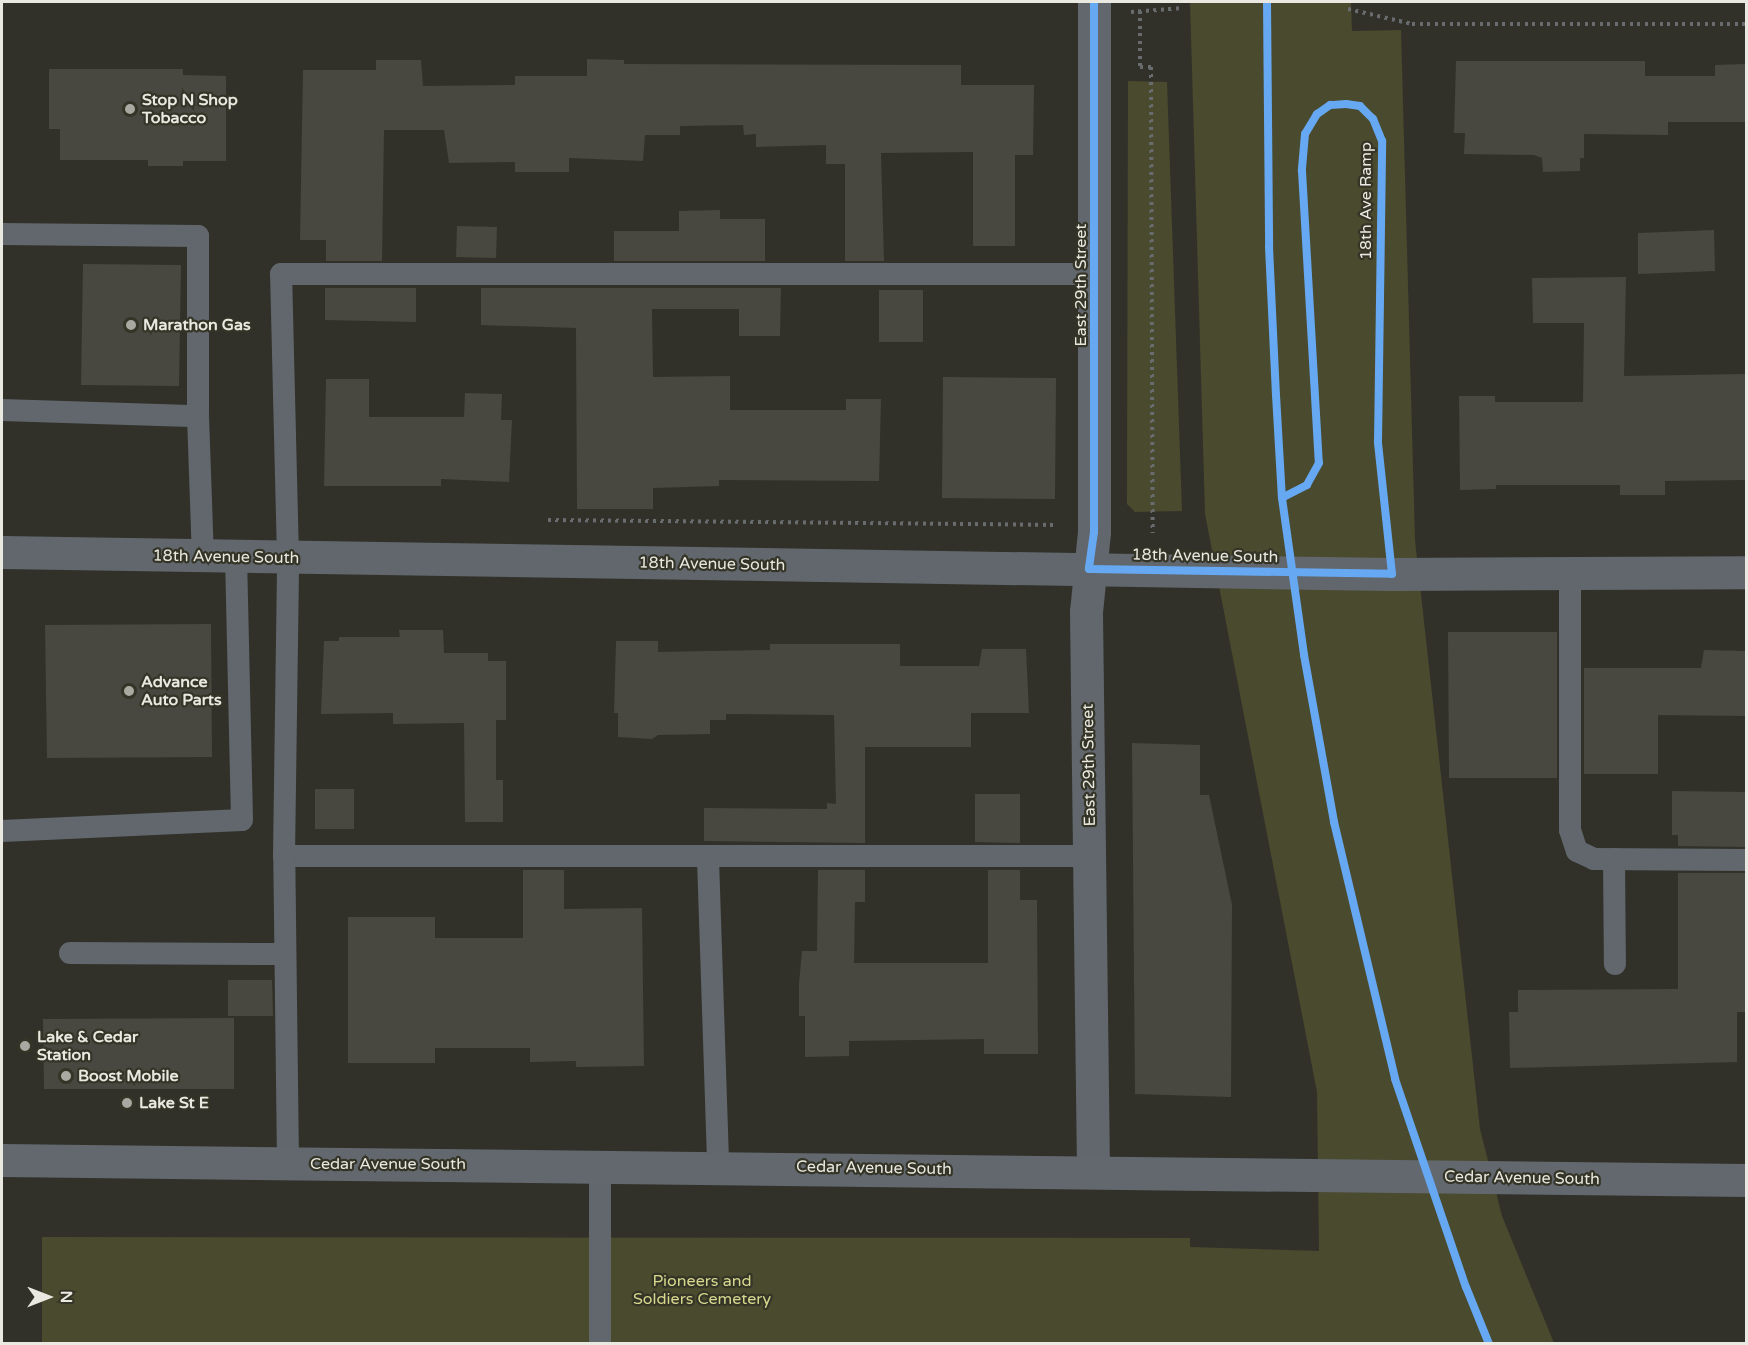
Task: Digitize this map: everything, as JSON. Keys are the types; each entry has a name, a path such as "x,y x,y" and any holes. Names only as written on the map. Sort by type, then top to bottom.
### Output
{"main road":[{"name":"Cedar Avenue South","path":"2,1160 600,1164 1746,1180"}],"street":[{"name":"East 29th Street","path":"1093,1170 1089,569 1094,532 1094,2"},
{"name":"18th Avenue South","path":"2,552 1089,569 1205,568 1392,574 1570,570 1746,572"}],"lane":[{"path":"2,234 198,236 198,416 203,556"},
{"path":"288,1163 284,856 288,558 281,274 1094,274"},
{"path":"2,410 198,416"},
{"path":"2,831 242,820 236,556"},
{"path":"1570,570 1570,830 1577,851 1594,859 1746,860"},
{"path":"284,856 708,859 1091,856"},
{"path":"708,859 718,1167"},
{"path":"1614,859 1615,964"},
{"path":"70,953 284,954"},
{"path":"600,1164 600,1344"}],"path":[{"path":"1127,12 1183,8"},
{"path":"1348,9 1412,24 1746,24"},
{"path":"1140,11 1140,67 1151,67 1153,533"}],"green space":[{"name":"Pioneers and Soldiers Cemetery","path":"1190,2 1351,2 1352,31 1401,30 1415,540 1480,1129 1502,1216 1554,1343 42,1343 42,1237 1190,1238 1190,1247 1319,1251 1317,1092 1205,514"},
{"path":"1128,81 1167,82 1182,511 1135,512 1127,504"}],"building":[{"path":"587,59 624,60 624,64 961,65 961,85 1034,85 1033,155 1015,155 1015,246 973,246 973,152 881,153 884,261 845,261 845,164 826,164 826,145 756,147 756,134 744,135 743,125 680,126 680,135 645,135 643,161 569,158 569,172 515,172 515,162 449,163 444,130 384,130 382,261 326,261 326,240 300,240 303,70 376,70 376,60 421,60 423,86 515,85 515,76 587,76"},
{"path":"1456,61 1645,61 1645,76 1715,76 1715,65 1746,64 1746,122 1668,122 1668,135 1584,134 1584,158 1580,158 1580,171 1543,172 1542,158 1534,155 1464,154 1465,133 1454,133"},
{"path":"49,69 183,69 183,75 226,76 226,161 183,161 183,166 148,166 148,160 60,160 60,129 49,129"},
{"path":"720,210 720,219 765,219 765,261 614,261 614,231 679,231 679,211"},
{"path":"457,226 497,227 496,258 456,257"},
{"path":"1714,230 1715,271 1638,274 1638,233"},
{"name":"Marathon Gas","path":"83,264 181,265 179,386 81,385"},
{"path":"1626,277 1624,376 1746,374 1746,480 1665,481 1665,495 1620,495 1620,485 1496,485 1496,489 1460,490 1459,396 1495,396 1495,402 1583,402 1584,323 1533,323 1532,278"},
{"path":"325,288 416,288 416,322 325,320"},
{"path":"481,288 781,288 780,336 739,336 739,309 652,309 653,377 730,376 730,410 846,410 846,399 881,399 879,481 719,480 719,486 653,488 653,509 577,509 576,328 481,325"},
{"path":"879,290 923,290 923,342 879,342"},
{"path":"943,377 1056,378 1055,499 942,498"},
{"path":"326,379 369,379 369,417 464,417 465,393 502,394 501,420 512,420 509,482 441,479 441,486 324,486"},
{"name":"Advance Auto Parts","path":"211,624 212,757 47,758 45,625"},
{"path":"399,630 443,630 444,653 488,653 488,661 506,661 506,720 496,720 496,780 503,780 503,822 465,822 464,723 393,724 393,713 321,714 324,641 339,641 339,637 400,637"},
{"path":"1448,632 1557,632 1557,778 1449,778"},
{"path":"616,641 658,641 658,652 770,650 770,644 900,644 900,666 979,666 982,649 1026,649 1029,713 971,713 971,747 865,747 865,843 704,841 704,808 827,809 827,803 836,804 834,715 726,714 726,720 710,720 710,734 658,735 652,739 618,737 618,713 614,713"},
{"path":"1704,650 1745,651 1746,716 1658,715 1658,774 1584,774 1584,668 1701,668"},
{"path":"1132,743 1200,745 1200,795 1209,795 1232,905 1231,1097 1135,1094"},
{"path":"315,789 354,789 354,829 315,829"},
{"path":"1672,791 1746,792 1746,847 1678,846 1678,835 1672,835"},
{"path":"975,794 1020,794 1020,843 975,842"},
{"path":"523,870 564,870 564,909 642,908 644,1066 576,1067 576,1061 530,1062 530,1048 435,1048 435,1063 348,1063 348,917 435,917 435,938 523,938"},
{"path":"818,870 865,870 865,902 855,902 854,963 988,963 988,870 1020,870 1020,900 1037,900 1038,1054 984,1054 984,1039 849,1041 849,1056 805,1057 805,1016 799,1016 799,983 802,951 817,951"},
{"path":"1678,873 1746,873 1746,1012 1737,1012 1737,1062 1510,1068 1509,1012 1518,1012 1518,990 1678,989"},
{"path":"228,980 272,980 273,1016 228,1016"},
{"path":"234,1018 234,1089 44,1089 43,1019"}],"cycle path":[{"name":"18th Ave Ramp","path":"1094,2 1094,532 1089,569 1392,574 1378,442 1382,141 1373,119 1360,106 1346,104 1330,105 1317,114 1305,134 1302,171 1319,463 1307,485 1282,498"},
{"path":"1267,2 1269,247 1276,395 1282,498 1304,655 1334,822 1395,1079 1466,1287 1489,1344"}],"place":[{"name":"Stop N Shop Tobacco","path":"130,109"},
{"name":"Marathon Gas","path":"131,325"},
{"name":"Advance Auto Parts","path":"129,691"},
{"name":"Lake & Cedar Station","path":"25,1046"},
{"name":"Boost Mobile","path":"66,1076"},
{"name":"Lake St E","path":"127,1103"}]}
